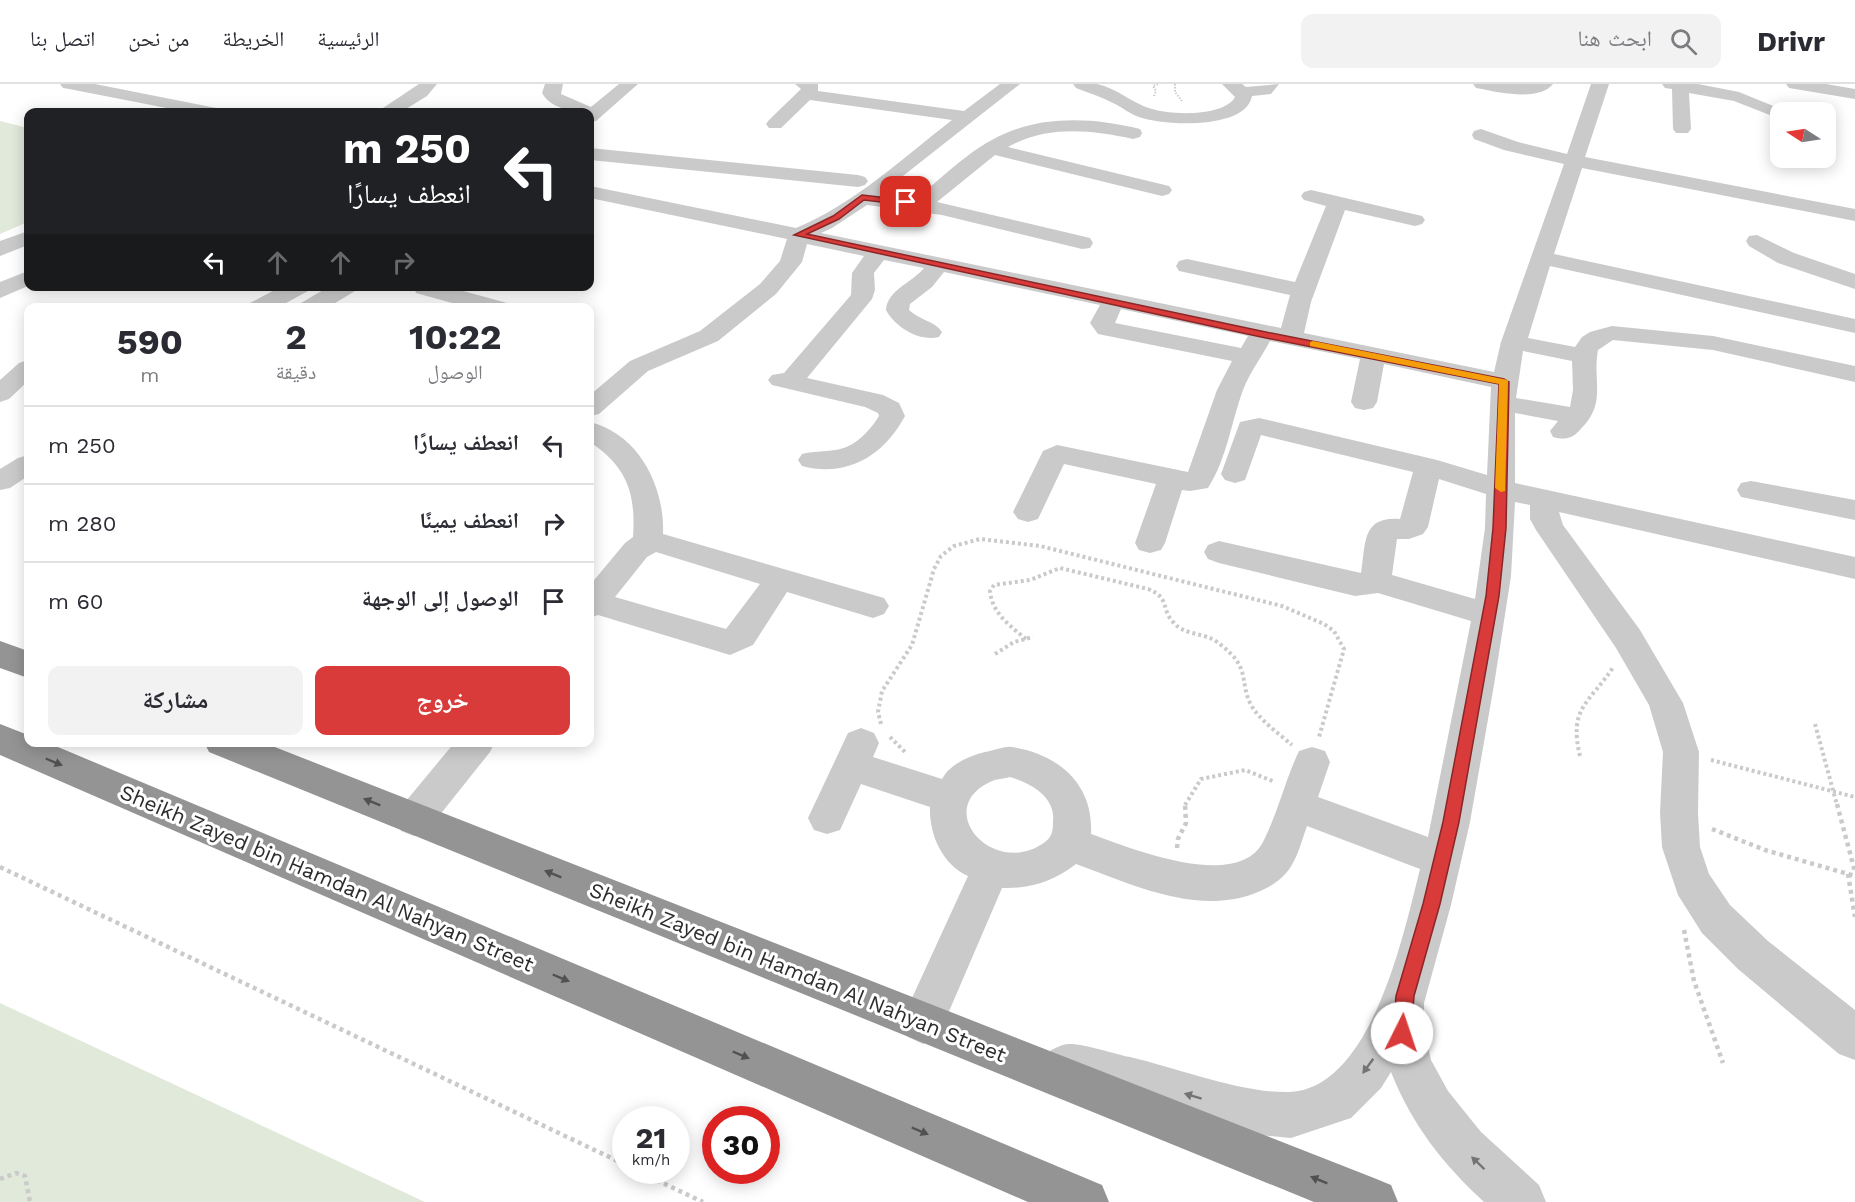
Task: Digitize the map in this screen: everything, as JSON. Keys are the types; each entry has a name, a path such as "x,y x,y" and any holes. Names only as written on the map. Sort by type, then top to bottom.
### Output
{"highway":[{"path":"0,654 24,663"},
{"name":"Sheikh Zayed bin Hamdan Al Nahyan Street","path":"0,739 1085,1202"},
{"name":"Sheikh Zayed bin Hamdan Al Nahyan Street","path":"234,747 1374,1202"}],"street":[{"path":"69,84 191,108"},
{"path":"124,95 160,84"},
{"path":"395,108 426,88 428,84"},
{"path":"554,84 551,93 554,99 582,108"},
{"path":"594,114 629,84"},
{"path":"798,235 836,217 855,186 967,108 987,102 1011,84"},
{"path":"1082,84 1119,99 1144,113 1171,119 1198,118 1226,113 1242,103 1244,97 1236,88"},
{"path":"1236,88 1265,90 1270,84"},
{"path":"1482,84 1517,89 1544,84"},
{"path":"1035,1066 1070,1066 1165,1088 1248,1111 1291,1115 1335,1102 1365,1072 1389,1036 1405,996 1442,860 1490,615 1496,576 1503,393 1513,342 1600,84"},
{"path":"1796,84 1855,94"},
{"path":"1682,129 1676,85 1739,97 1770,110"},
{"path":"775,124 805,89 967,108"},
{"path":"921,205 1009,139 1045,128 1090,126 1133,133"},
{"path":"1481,135 1572,169"},
{"path":"993,149 1162,190"},
{"path":"594,155 809,180 823,168 829,167 849,171 855,186"},
{"path":"1529,170 1572,169 1855,215"},
{"path":"855,186 921,205 1082,243"},
{"path":"594,193 1373,356 1503,393 1570,424 1585,401 1584,356 1587,344 1595,336 1611,333 1722,345 1855,374"},
{"path":"1311,196 1415,220"},
{"path":"1290,339 1304,291 1338,202"},
{"path":"594,405 639,366 708,336 768,289 791,262 798,235"},
{"path":"0,249 24,239"},
{"path":"1757,241 1786,258 1855,282"},
{"path":"812,460 838,460 861,452 885,428 892,416 890,409 874,401 785,381 860,299 864,290 863,271 879,252"},
{"path":"1542,258 1855,326"},
{"path":"930,332 904,319 898,313 897,306 900,299 922,284 938,265"},
{"path":"1187,266 1304,291"},
{"path":"0,291 24,280"},
{"path":"268,303 290,291"},
{"path":"318,303 338,291"},
{"path":"435,291 480,303"},
{"path":"1113,302 1102,323 1107,329 1247,357"},
{"path":"1028,512 1053,457 1057,454 1195,483 1200,478 1234,379 1261,334"},
{"path":"1513,342 1584,356"},
{"path":"1364,402 1373,356"},
{"path":"0,394 24,372"},
{"path":"1235,474 1250,428 1255,426 1428,467 1501,489 1855,568"},
{"path":"594,433 622,452 640,475 649,503 648,543"},
{"path":"0,481 24,466"},
{"path":"1375,581 1383,531 1388,528 1404,530 1413,527 1428,467"},
{"path":"1150,543 1172,478"},
{"path":"1751,490 1855,510"},
{"path":"1544,498 1545,519 1551,530 1628,639 1666,703 1681,752 1679,813 1681,847 1692,882 1716,919 1745,948 1855,1038"},
{"path":"594,600 636,550 648,543 664,544 873,606"},
{"path":"1219,552 1355,585 1363,586 1375,581 1490,615"},
{"path":"594,605 730,643 741,636 780,578"},
{"path":"827,818 871,743 914,785 950,797"},
{"path":"414,819 473,747"},
{"path":"1010,762 1025,764 1053,778 1070,802 1074,816 1073,830 1067,843 1048,862 1035,868 1006,871 991,868 976,861 963,851 954,839 949,825 950,797 967,774 980,767 1010,762"},
{"path":"1067,843 1171,878 1202,885 1232,884 1257,874 1275,857 1303,785 1442,860"},
{"path":"923,1022 991,868"},
{"path":"1405,996 1402,1033 1413,1073 1434,1113 1466,1151 1522,1202"}],"path":[{"path":"1154,96 1156,91 1153,86 1158,84"},
{"path":"1171,84 1175,85"},
{"path":"914,785 914,765 910,758 871,743 878,717 878,703 882,687 908,655 934,569 941,556 954,546 968,540 995,540 1040,546 1260,600 1303,615 1334,631 1344,649 1303,785"},
{"path":"1026,639 1002,618 993,606 990,591 994,585 1030,580 1060,568 1148,589 1163,597 1169,618 1174,624 1186,631 1212,639 1231,654 1243,669 1249,701 1303,785"},
{"path":"994,654 1014,642 1033,637"},
{"path":"1580,756 1575,729 1578,713 1608,677 1628,639"},
{"path":"1679,813 1748,845 1848,874 1855,874 1835,792 1815,724"},
{"path":"1681,752 1855,797"},
{"path":"1171,878 1176,863 1178,839 1186,823 1185,804 1201,780 1245,770 1260,778 1303,785"},
{"path":"0,867 84,905 360,1040 612,1158"},
{"path":"1848,874 1855,917"},
{"path":"1692,882 1684,928 1686,955 1697,993 1723,1063"},
{"path":"0,1179 12,1172 25,1176 30,1202"},
{"path":"665,1184 703,1202"}],"shaded area":[{"path":"0,121 24,127 24,224 0,234"},
{"path":"0,1003 425,1202 0,1202"}],"slow traffic":[{"path":"1313,344 1504,382 1501,488"}],"route":[{"path":"906,202 862,198 825,224 798,235 1261,334 1504,382 1500,528 1493,596 1451,822 1405,996 1402,1033"}]}
